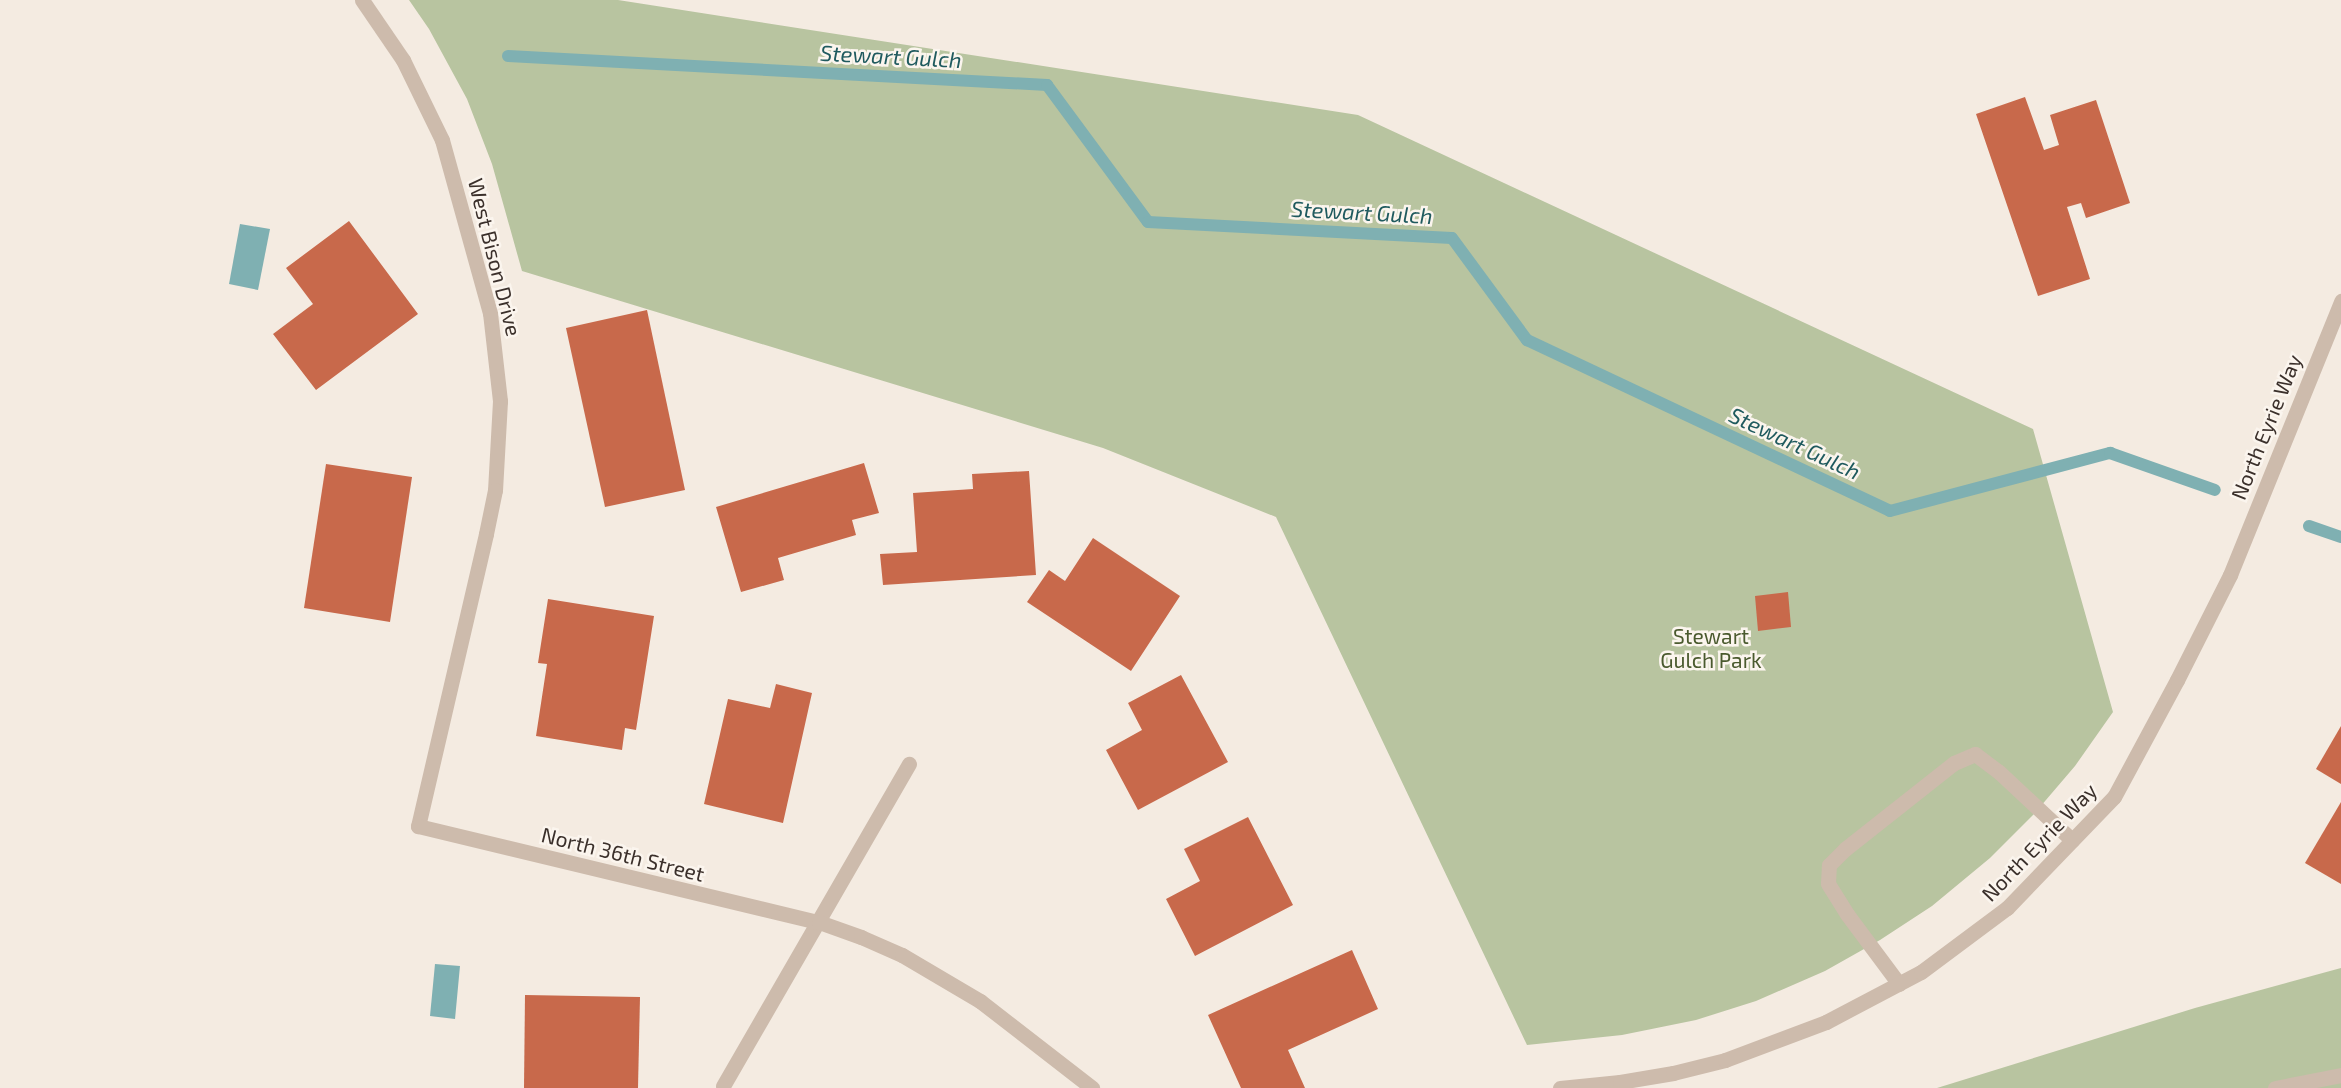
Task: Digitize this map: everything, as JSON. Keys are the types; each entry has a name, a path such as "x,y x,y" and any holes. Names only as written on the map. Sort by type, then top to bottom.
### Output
{"street":[{"name":"West Bison Drive","path":"362,0 403,60 442,140 490,313 500,401 498,456 488,523 418,826"},
{"name":"North Eyrie Way","path":"1560,1088 1630,1081 1725,1060 1826,1022 1899,984 1965,942 2007,908 2114,797 2230,575 2341,301"},
{"path":"1899,984 1847,914 1828,883 1829,865 1845,849 1954,763 1975,754 1999,772 2072,840"},
{"path":"723,1086 909,764"},
{"name":"North 36th Street","path":"418,826 819,922 902,955 980,1001 1092,1088"},
{"path":"2275,1088 2341,1075"}],"green space":[{"name":"Stewart Gulch Park","path":"409,0 618,0 1358,115 2033,429 2113,712 2075,766 2034,814 1990,858 1932,906 1880,940 1825,971 1756,1001 1696,1020 1622,1035 1527,1045 1276,517 1103,448 522,271 492,164 467,99 429,29"},
{"path":"2341,968 2341,1088 1937,1088 2195,1008"}],"water":[{"path":"240,224 270,229 258,290 229,284"},
{"path":"435,964 460,966 455,1019 430,1016"}],"building":[{"path":"2025,97 2044,150 2059,145 2050,115 2096,100 2130,203 2086,218 2081,203 2067,207 2090,279 2038,296 1976,114"},
{"path":"349,221 418,314 316,390 273,334 313,304 286,268"},
{"path":"647,310 685,490 605,507 566,328"},
{"path":"864,463 879,513 852,520 856,535 778,558 784,580 741,592 716,507"},
{"path":"326,464 412,477 390,622 304,608"},
{"path":"1029,471 1036,575 883,585 880,554 917,552 913,493 973,489 972,474"},
{"path":"1093,538 1180,596 1131,671 1027,602 1049,570 1065,581"},
{"path":"1788,592 1791,627 1758,631 1755,596"},
{"path":"548,599 654,616 636,730 625,728 622,750 536,736 547,664 538,663"},
{"path":"1181,675 1228,762 1138,810 1106,750 1142,730 1128,703"},
{"path":"776,684 812,693 783,823 704,804 728,699 770,708"},
{"path":"2341,726 2341,784 2316,769"},
{"path":"2341,802 2341,884 2305,863"},
{"path":"1248,817 1293,905 1195,956 1166,899 1200,881 1184,849"},
{"path":"1352,950 1378,1009 1288,1050 1305,1088 1241,1088 1208,1015"},
{"path":"525,995 640,997 638,1088 524,1088"}],"waterway":[{"name":"Stewart Gulch","path":"508,56 1047,85 1148,222 1452,238 1527,340 1890,511 2110,453 2215,490"},
{"name":"Stewart Gulch","path":"2309,526 2341,537"}]}
